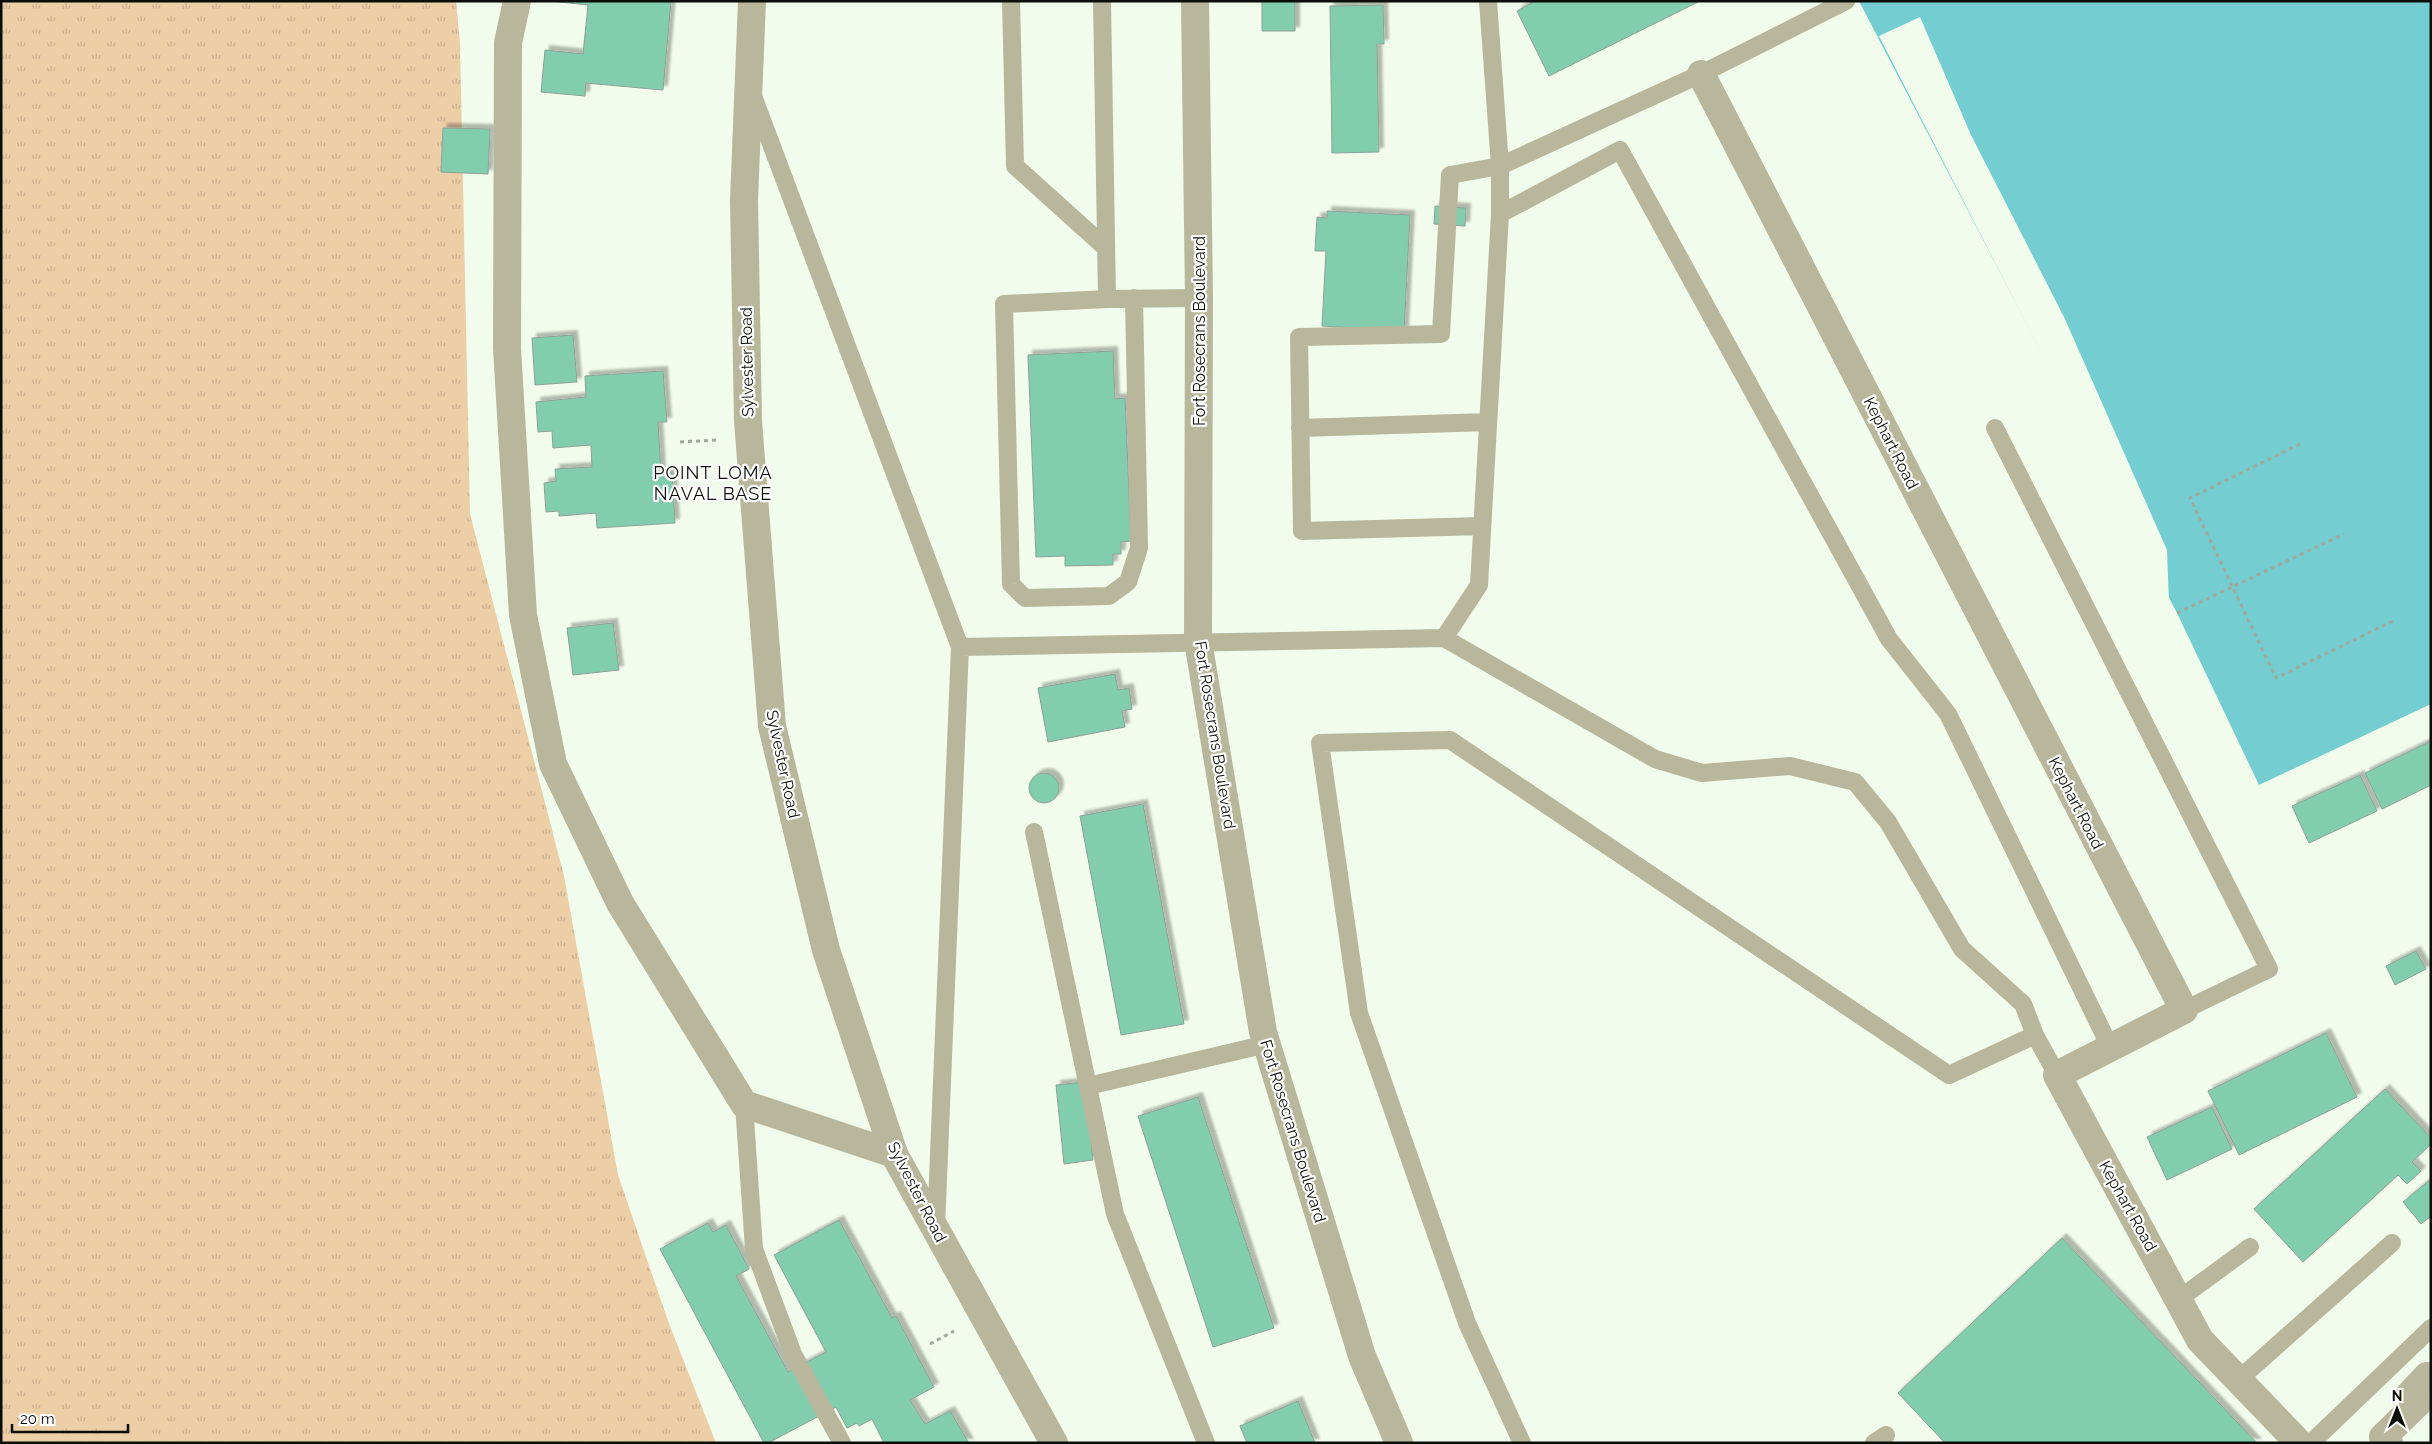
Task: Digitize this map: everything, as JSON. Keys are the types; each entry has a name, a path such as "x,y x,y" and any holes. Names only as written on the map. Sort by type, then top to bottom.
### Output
{"street":[{"path":"516,1 508,43 507,348 523,615 554,764 620,903 744,1104 894,1154"},
{"name":"Sylvester Road","path":"752,1 747,79 744,200 748,421 772,726 826,950 894,1154 1054,1443"},
{"name":"Fort Rosecrans Boulevard","path":"1195,1 1200,298 1198,641 1267,1044 1362,1356 1399,1443"},
{"name":"Kephart Road","path":"1701,74 2184,1010"},
{"path":"2057,1075 2184,1010"},
{"name":"Kephart Road","path":"2057,1075 2200,1340 2298,1443"},
{"path":"2389,1443 2383,1437 2419,1402 2410,1394 2427,1376 2431,1379"}],"lane":[{"path":"1011,1 1015,166 1106,248"},
{"path":"1102,1 1107,299"},
{"path":"1444,638 1479,585 1500,214 1500,166 1488,1"},
{"path":"1482,526 1302,531 1299,337 1441,334 1450,176 1500,166 1701,74 1846,1"},
{"path":"747,79 960,647 936,1230"},
{"path":"1500,214 1620,150 1889,639 1948,714 2110,1047"},
{"path":"1134,298 1139,548 1128,582 1109,596 1025,598 1011,584 1004,304 1134,298 1200,298"},
{"path":"1300,428 1488,422"},
{"path":"1995,428 2269,969 2184,1010"},
{"path":"960,647 1198,641 1444,638 1655,759 1702,773 1790,766 1855,782 1888,822 1962,949 2023,1004 2034,1035 2057,1075"},
{"path":"1522,1443 1467,1323 1358,1013 1320,743 1450,740 1949,1075 2034,1035"},
{"path":"1034,832 1114,1214 1206,1443"},
{"path":"1088,1086 1267,1044"},
{"path":"744,1104 754,1249 793,1354 842,1443"},
{"path":"2237,1381 2392,1244"},
{"path":"2180,1300 2250,1247"},
{"path":"2311,1443 2431,1328"}],"path":[{"path":"2300,444 2190,498 2276,678 2395,620"},
{"path":"2177,614 2344,534"},
{"path":"930,1344 956,1330"}],"green space":[{"path":"1,1 456,1 460,43 470,514 564,876 618,1175 668,1321 716,1443 1,1443"}],"water":[{"path":"1859,1 2431,1 2431,704 2259,785 2177,613"}],"pier":[{"path":"1920,17 1971,135 2064,317 2167,550 2169,602 1879,36"}],"building":[{"path":"550,1 671,1 663,90 586,83 585,96 541,92 545,50 583,54 588,5"},
{"path":"1262,1 1295,1 1295,31 1262,31"},
{"path":"1535,1 1700,1 1549,76 1517,11"},
{"path":"1383,5 1384,44 1377,44 1379,152 1332,153 1330,6"},
{"path":"443,128 490,129 488,174 441,172"},
{"path":"1435,206 1466,208 1465,226 1434,224"},
{"path":"1327,211 1410,215 1404,331 1322,326 1326,251 1315,251 1317,217 1327,218"},
{"path":"573,335 577,382 535,385 532,338"},
{"path":"1113,351 1115,399 1125,398 1131,541 1121,542 1121,554 1113,554 1113,565 1065,566 1065,556 1036,557 1028,355"},
{"path":"663,371 667,422 658,422 661,473 672,472 675,523 597,528 596,513 559,516 559,511 546,512 544,483 556,481 555,469 592,467 591,445 553,448 552,431 538,432 536,402 586,397 585,376"},
{"path":"613,623 619,670 573,675 567,628"},
{"path":"1115,674 1118,690 1129,688 1132,709 1122,711 1125,727 1048,742 1038,688"},
{"path":"2431,741 2431,785 2382,809 2365,773"},
{"path":"1044,773 1055,777 1059,788 1055,799 1044,803 1033,799 1029,788 1033,777"},
{"path":"2360,775 2377,811 2309,843 2292,806"},
{"path":"1143,804 1184,1024 1121,1035 1080,816"},
{"path":"2416,951 2426,969 2395,985 2386,966"},
{"path":"2326,1033 2357,1097 2239,1155 2208,1091"},
{"path":"1085,1082 1093,1160 1064,1164 1056,1085"},
{"path":"2385,1089 2431,1138 2431,1144 2412,1162 2421,1171 2407,1184 2398,1175 2303,1262 2254,1209"},
{"path":"1198,1097 1274,1328 1213,1347 1138,1116"},
{"path":"2212,1107 2232,1149 2167,1180 2147,1137"},
{"path":"2431,1179 2431,1216 2421,1224 2403,1202"},
{"path":"839,1220 892,1318 896,1316 934,1387 910,1400 925,1424 950,1411 969,1443 884,1443 872,1419 859,1426 857,1423 847,1428 836,1407 768,1443 764,1443 660,1249 708,1223 713,1232 726,1225 749,1269 736,1276 788,1372 826,1352 774,1255"},
{"path":"2062,1238 2257,1443 1945,1443 1898,1393"},
{"path":"1298,1401 1315,1443 1247,1443 1240,1426"}],"district":[{"name":"POINT LOMA NAVAL BASE","path":"713,482"}]}
